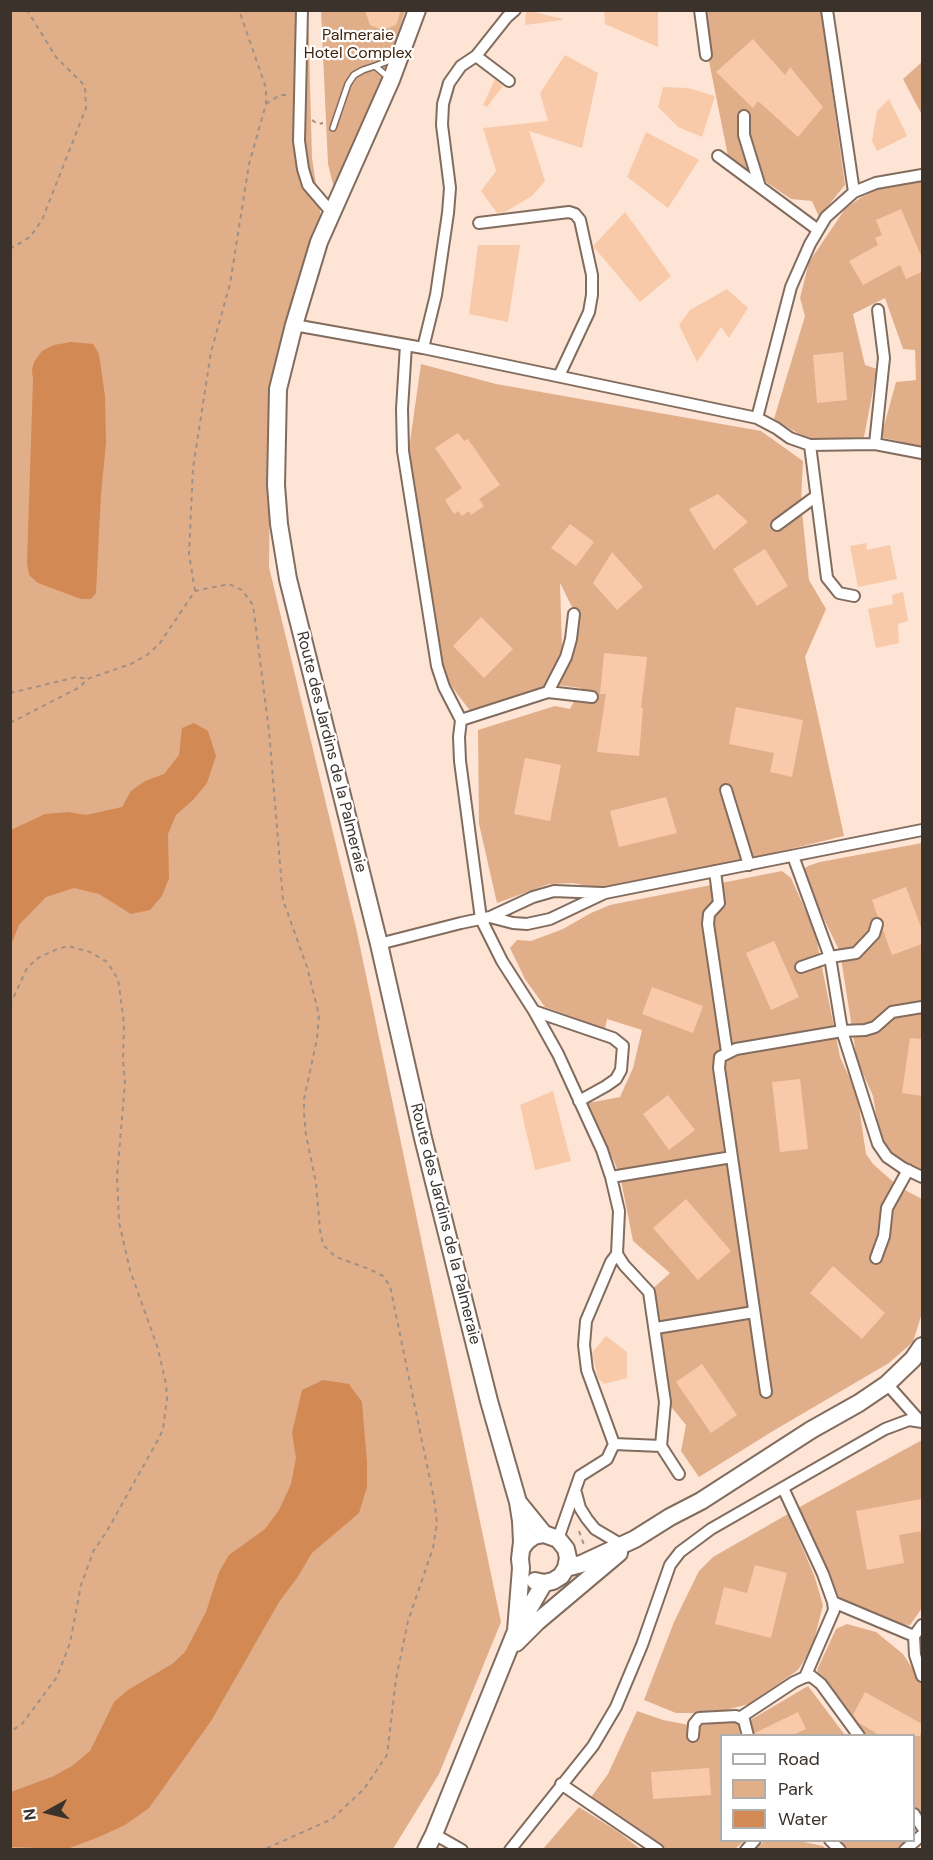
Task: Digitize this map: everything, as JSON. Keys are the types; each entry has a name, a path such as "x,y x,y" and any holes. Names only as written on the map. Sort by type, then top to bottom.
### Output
{"street":[{"path":"302,10 299,141 308,185 332,213"},
{"name":"Route des Jardins de la Palmeraie","path":"417,10 391,80 319,242 294,325 278,389 276,485 279,524 288,579 379,944 423,1138 489,1401 518,1502 522,1568 516,1631"},
{"path":"423,348 436,295 448,213 450,188 442,125 443,104 449,83 461,66 476,56 497,28 515,10"},
{"path":"700,10 706,55"},
{"path":"827,10 854,192"},
{"path":"476,56 509,81"},
{"path":"744,116 744,135 760,188"},
{"path":"718,156 818,230"},
{"path":"757,418 792,287 810,244 826,217 854,192 876,183 922,176"},
{"path":"478,223 569,212 575,214 580,220 592,275 590,312 559,376"},
{"path":"875,444 884,358 878,310"},
{"path":"294,325 423,348 757,418 790,438 810,445 875,444 922,453"},
{"path":"406,345 402,409 403,451 437,666 444,687 461,720 460,761 485,918 502,961 558,1054 602,1150 619,1211 617,1254 586,1321 584,1345 587,1370 614,1444 607,1460 580,1476 576,1493 556,1541"},
{"path":"810,445 827,578 839,593 854,596"},
{"path":"777,525 815,498"},
{"path":"548,692 566,657 574,614"},
{"path":"461,720 548,692 592,697"},
{"path":"726,790 749,865"},
{"path":"485,918 527,924 550,918 605,893 922,830"},
{"path":"793,856 830,957 842,1031 878,1144 887,1157 922,1177"},
{"path":"715,871 719,903 709,914 708,924 727,1052"},
{"path":"379,944 485,918 533,897 554,891 605,893"},
{"path":"801,967 830,957 856,953 874,934 877,924"},
{"path":"766,1392 719,1068 720,1057 727,1052 875,1027 892,1012 922,1007"},
{"path":"534,1011 613,1038 623,1046 621,1070 616,1078 579,1101"},
{"path":"611,1177 732,1157"},
{"path":"876,1258 884,1236 887,1209 908,1170"},
{"path":"617,1254 649,1292 665,1402 661,1446 679,1474"},
{"path":"656,1328 754,1312"},
{"path":"508,1651 537,1622 635,1539 670,1517 702,1501 887,1384 913,1359 922,1346"},
{"path":"887,1384 921,1421"},
{"path":"510,1850 592,1746 616,1707 642,1645 670,1565 675,1558 692,1542 885,1429 909,1420 921,1421"},
{"path":"614,1444 661,1446"},
{"path":"783,1488 823,1574 833,1602 834,1611 805,1677"},
{"path":"576,1493 586,1520 595,1529 617,1542"},
{"name":"Route des Jardins de la Palmeraie","path":"518,1502 556,1541"},
{"path":"521,1549 526,1541 534,1536 585,1551 635,1539"},
{"name":"Route des Jardins de la Palmeraie","path":"426,1850 516,1631 544,1583 561,1576 566,1568 581,1564 635,1539"},
{"path":"556,1541 568,1558 566,1568"},
{"path":"522,1568 527,1576 544,1583"},
{"path":"833,1602 914,1636"},
{"path":"922,1624 914,1636 915,1655 922,1676"},
{"path":"693,1736 694,1724 699,1718 741,1717 805,1677 811,1676 821,1683 858,1734"},
{"path":"741,1717 748,1734"},
{"path":"561,1785 658,1850"},
{"path":"434,1834 462,1850"}],"lane":[{"path":"333,128 348,84 354,75 363,69 400,57"},
{"path":"375,66 391,80"}],"path":[{"path":"10,249 30,237 42,220 86,108 85,86 56,57 27,10"},
{"path":"10,723 80,687 87,679 131,664 147,655 160,644 195,591 189,554 193,468 211,352 230,284 249,164 266,104 266,88 239,10"},
{"path":"266,104 280,95 288,95 300,110 318,124 336,116"},
{"path":"195,591 229,584 242,590 253,605 269,731 283,900 307,967 319,1015 317,1039 304,1099 304,1113 316,1183 323,1245 336,1257 383,1276 390,1286 430,1476 437,1523 433,1548 408,1621 396,1679 387,1755 364,1788 332,1819 263,1850"},
{"path":"10,693 77,677 87,679"},
{"path":"10,1005 27,968 38,958 68,946 90,952 107,962 118,979 124,1023 125,1083 117,1176 119,1222 130,1270 158,1349 166,1383 166,1399 163,1429 159,1438 94,1550 81,1585 70,1643 57,1677 22,1724 10,1732"},
{"path":"579,1530 585,1551"}],"green space":[{"path":"11,11 308,11 312,158 321,218 271,385 269,567 357,932 501,1622 439,1774 393,1849 11,1850"},
{"name":"Palmeraie Hotel Complex","path":"321,11 405,11 390,59 335,192 328,164"},
{"path":"704,11 821,11 845,185 819,217 812,201 791,199 728,156 708,56"},
{"path":"922,62 922,115 903,79"},
{"path":"922,181 922,447 881,437 896,382 916,380 915,350 903,349 885,298 853,314 865,365 877,369 864,437 809,440 774,419 805,316 800,298 809,262 845,209 860,198 880,188"},
{"path":"421,364 496,384 761,431 803,461 801,502 809,580 826,609 805,657 844,836 741,861 597,888 573,883 549,884 497,903 479,824 478,730 555,706 570,709 581,688 557,685 580,623 560,583 562,648 547,689 471,712 443,675 409,449"},
{"path":"922,843 922,1174 888,1152 881,1143 873,1096 857,1060 840,952 805,880 803,870 820,862"},
{"path":"782,871 791,878 815,932 840,1057 859,1107 866,1154 873,1164 899,1187 922,1199 922,1313 913,1342 889,1363 699,1477 681,1451 686,1425 668,1403 649,1292 670,1273 633,1241 620,1175 588,1103 620,1097 633,1068 642,1030 607,1019 605,1029 545,1007 525,979 510,948 517,940 531,941 563,929 610,905"},
{"path":"922,1440 922,1608 910,1625 888,1624 840,1600 796,1509"},
{"path":"788,1514 814,1575 823,1605 812,1648 798,1670 749,1704 714,1713 676,1713 644,1700 674,1622 699,1571 713,1557"},
{"path":"847,1624 876,1632 903,1654 922,1684 922,1817 915,1806 915,1734 860,1734 826,1691 817,1670 836,1629"},
{"path":"808,1686 844,1734 750,1734 747,1722"},
{"path":"637,1711 663,1720 694,1726 738,1721 740,1734 720,1734 720,1842 743,1842 735,1849 663,1849 589,1800 608,1774"},
{"path":"579,1807 620,1833 640,1849 543,1849"},
{"path":"764,1842 804,1842 823,1846 826,1849 755,1849"},
{"path":"835,1842 912,1842 900,1850 842,1849"}],"water":[{"path":"71,342 93,344 99,354 105,396 106,443 96,593 91,599 81,599 38,583 29,575 27,563 32,370 34,362 42,351 54,345"},
{"path":"194,723 208,731 216,756 207,783 176,815 168,834 169,878 162,896 150,910 131,914 99,894 74,888 46,897 19,925 11,945 11,830 45,814 68,812 86,815 122,807 131,791 145,781 164,774 179,755 182,728"},
{"path":"323,1380 349,1384 362,1402 367,1487 359,1513 312,1553 279,1602 211,1721 149,1808 125,1825 67,1849 11,1847 11,1792 54,1776 72,1766 90,1751 114,1702 128,1690 172,1664 185,1652 206,1612 219,1572 229,1555 265,1529 279,1510 291,1484 296,1458 292,1433 302,1390"}],"building":[{"path":"365,10 401,10 396,25 383,30 370,25"},
{"path":"526,10 563,19 563,20 525,25"},
{"path":"604,10 658,10 658,47 605,24"},
{"path":"753,39 785,75 790,67 823,107 798,137 758,101 753,108 716,72"},
{"path":"565,55 598,73 582,148 529,131 545,181 532,196 505,212 497,213 481,191 496,171 483,128 548,121 540,93"},
{"path":"495,79 503,86 487,107 483,105"},
{"path":"663,87 688,88 715,96 702,137 678,127 658,107"},
{"path":"889,99 907,136 877,151 872,141 877,111"},
{"path":"646,132 699,160 668,208 627,177"},
{"path":"901,209 922,258 922,272 906,279 900,265 863,285 849,261 878,245 875,238 882,235 876,220"},
{"path":"625,212 671,276 640,302 593,246"},
{"path":"478,245 520,245 508,322 469,314"},
{"path":"727,289 748,308 729,338 721,327 697,362 679,325 690,310"},
{"path":"843,352 847,400 817,403 813,355"},
{"path":"458,433 464,441 468,439 500,485 479,499 484,506 471,515 469,511 462,516 458,511 454,514 445,500 462,488 435,448"},
{"path":"718,494 748,522 714,550 689,509"},
{"path":"570,524 594,542 576,566 551,548"},
{"path":"866,543 867,550 890,545 897,579 858,587 850,546"},
{"path":"765,549 788,586 757,606 733,569"},
{"path":"612,552 643,587 617,610 593,583"},
{"path":"903,592 908,621 898,624 899,643 876,648 868,609 893,604 892,595"},
{"path":"481,617 513,649 484,678 453,646"},
{"path":"604,653 647,657 641,708 643,708 639,756 597,752 606,694 600,694"},
{"path":"736,707 803,720 792,777 770,772 774,753 729,744"},
{"path":"525,758 561,765 550,821 514,814"},
{"path":"666,797 677,833 619,847 610,811"},
{"path":"906,887 922,930 922,944 892,955 883,930 884,922 878,917 872,900"},
{"path":"774,941 799,997 771,1010 746,953"},
{"path":"652,987 703,1006 693,1033 642,1014"},
{"path":"910,1038 922,1039 922,1096 902,1093"},
{"path":"800,1079 808,1149 780,1152 772,1082"},
{"path":"553,1091 571,1161 535,1170 520,1105"},
{"path":"668,1095 695,1130 669,1150 643,1114"},
{"path":"686,1199 731,1251 698,1280 653,1228"},
{"path":"833,1266 885,1313 862,1339 810,1293"},
{"path":"606,1336 627,1352 627,1378 604,1384 598,1378 592,1353"},
{"path":"702,1364 737,1415 711,1433 676,1382"},
{"path":"921,1499 922,1531 899,1535 904,1563 867,1570 856,1511"},
{"path":"755,1565 787,1573 771,1638 715,1624 724,1587 747,1593"},
{"path":"865,1692 922,1724 922,1730 920,1736 878,1734 859,1723 853,1715"},
{"path":"798,1712 806,1729 795,1734 755,1733"},
{"path":"709,1768 711,1795 653,1799 651,1772"}]}
